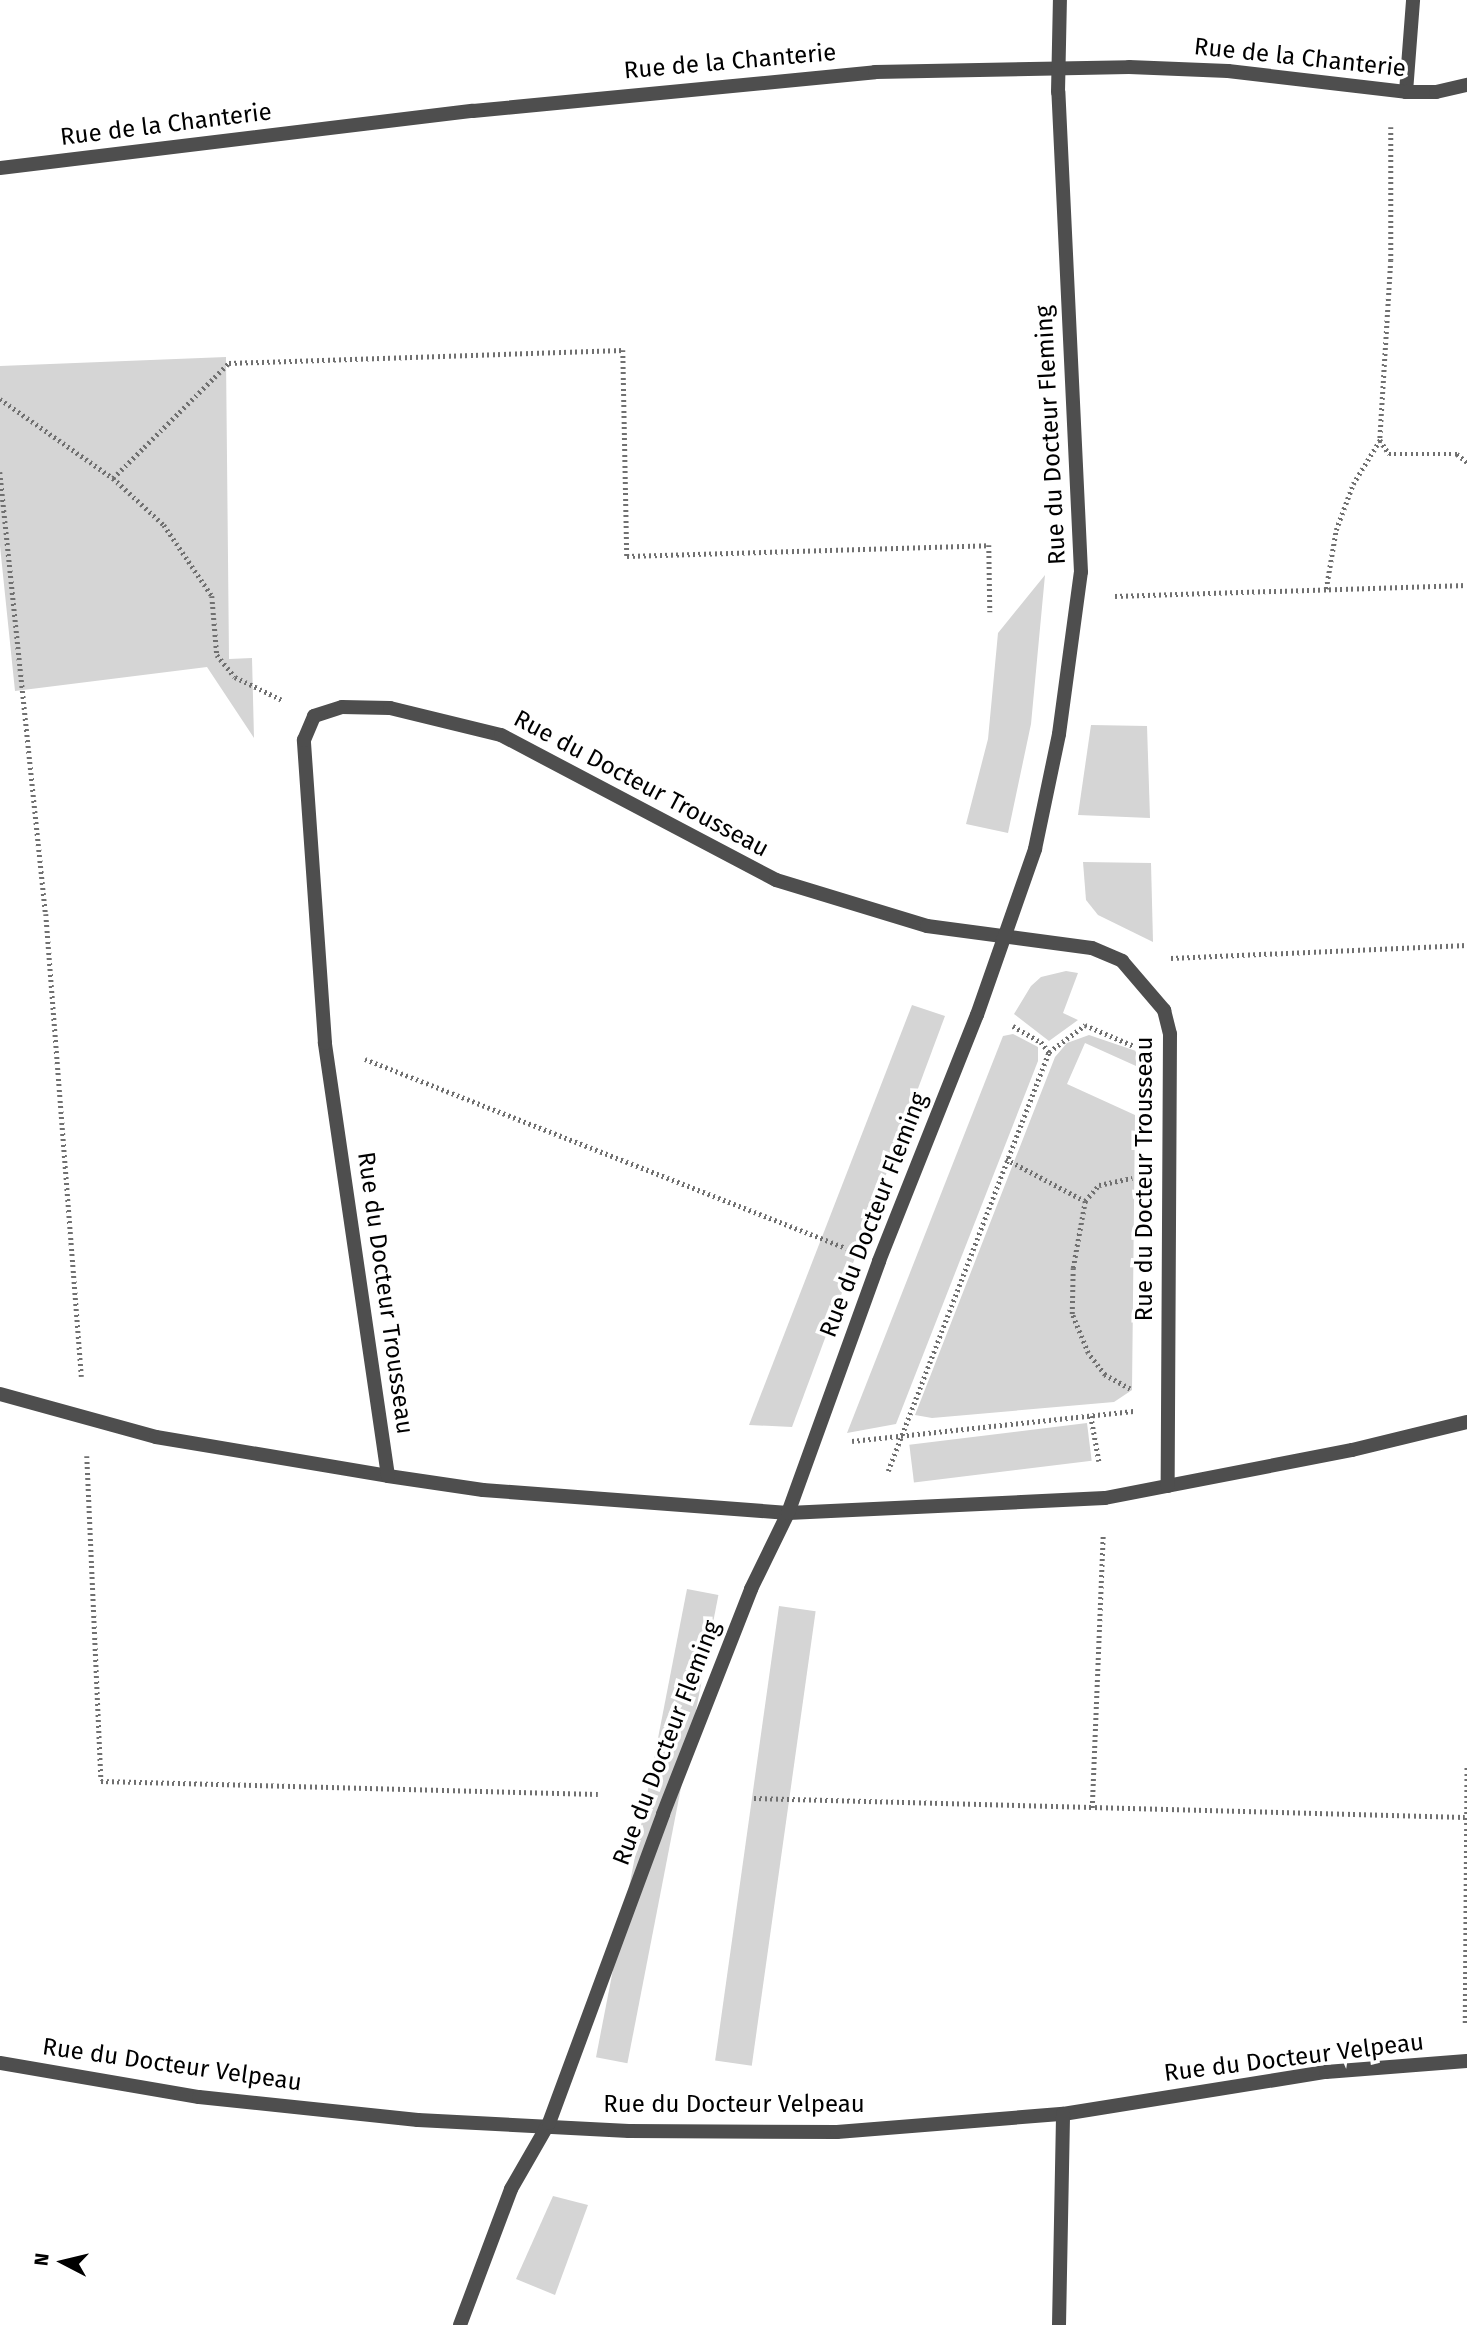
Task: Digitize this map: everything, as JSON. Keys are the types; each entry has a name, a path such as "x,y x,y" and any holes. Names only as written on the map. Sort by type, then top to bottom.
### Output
{"street":[{"name":"Rue du Docteur Fleming","path":"460,2325 511,2189 549,2123 663,1814 751,1589 788,1513 879,1261 1035,849 1059,734 1081,572 1059,68 1060,0"},
{"path":"1399,91 1413,0"},
{"name":"Rue de la Chanterie","path":"0,168 765,79 1059,68 1228,71 1399,91 1436,92 1467,85"},
{"name":"Rue du Docteur Trousseau","path":"388,1476 325,1043 304,740 314,716 342,707 390,708 501,735 776,880 927,926 1003,939 1092,948 1122,961 1164,1010 1170,1034 1168,1486"},
{"path":"0,1394 156,1437 388,1476 483,1490 788,1513 1104,1498 1467,1422"},
{"name":"Rue du Docteur Velpeau","path":"0,2063 199,2097 418,2120 549,2123 629,2131 837,2132 1063,2114 1326,2072 1466,2061"},
{"path":"1059,2325 1063,2114"}],"path":[{"path":"1326,589 1336,530 1353,484 1380,440 1399,91"},
{"path":"113,478 229,363 623,350 627,556 989,545 990,612"},
{"path":"0,399 113,478 164,525 212,596 217,655 229,670 314,716"},
{"path":"1380,440 1389,454 1457,454 1467,462"},
{"path":"0,472 46,914 85,1416 101,1781 598,1794"},
{"path":"1076,597 1467,585"},
{"path":"1122,961 1467,945"},
{"path":"1009,1024 1041,1042 1049,1052"},
{"path":"885,1479 899,1435 1049,1052 1086,1025 1140,1048"},
{"path":"325,1043 879,1261"},
{"path":"1006,1159 1085,1201"},
{"path":"1137,1392 1105,1375 1078,1336 1072,1314 1073,1268 1085,1201 1099,1185 1139,1177"},
{"path":"845,1442 1143,1410"},
{"path":"1091,1416 1104,1498 1093,1808"},
{"path":"1466,2061 1467,1765"},
{"path":"754,1798 1465,1817"}],"shaded area":[{"path":"226,357 229,659 252,658 254,738 207,667 15,691 0,546 0,366"},
{"path":"1045,575 1031,724 1008,833 966,824 988,739 998,633"},
{"path":"1091,725 1147,726 1150,818 1078,815"},
{"path":"1083,862 1151,863 1153,942 1098,915 1086,900"},
{"path":"1066,971 1078,973 1063,1013 1078,1020 1049,1041 1014,1014 1031,986 1041,977"},
{"path":"912,1005 945,1016 792,1427 749,1425"},
{"path":"1013,1034 1038,1047 1038,1061 896,1424 847,1433 1003,1036"},
{"path":"1089,1035 1136,1051 1136,1066 1085,1043 1067,1084 1135,1115 1132,1390 1114,1402 932,1418 915,1415 1055,1057 1067,1043"},
{"path":"1087,1423 1092,1461 914,1483 909,1445"},
{"path":"687,1589 718,1595 627,2063 596,2057"},
{"path":"779,1606 816,1611 752,2066 715,2061"},
{"path":"553,2196 588,2205 555,2295 516,2279"}]}
